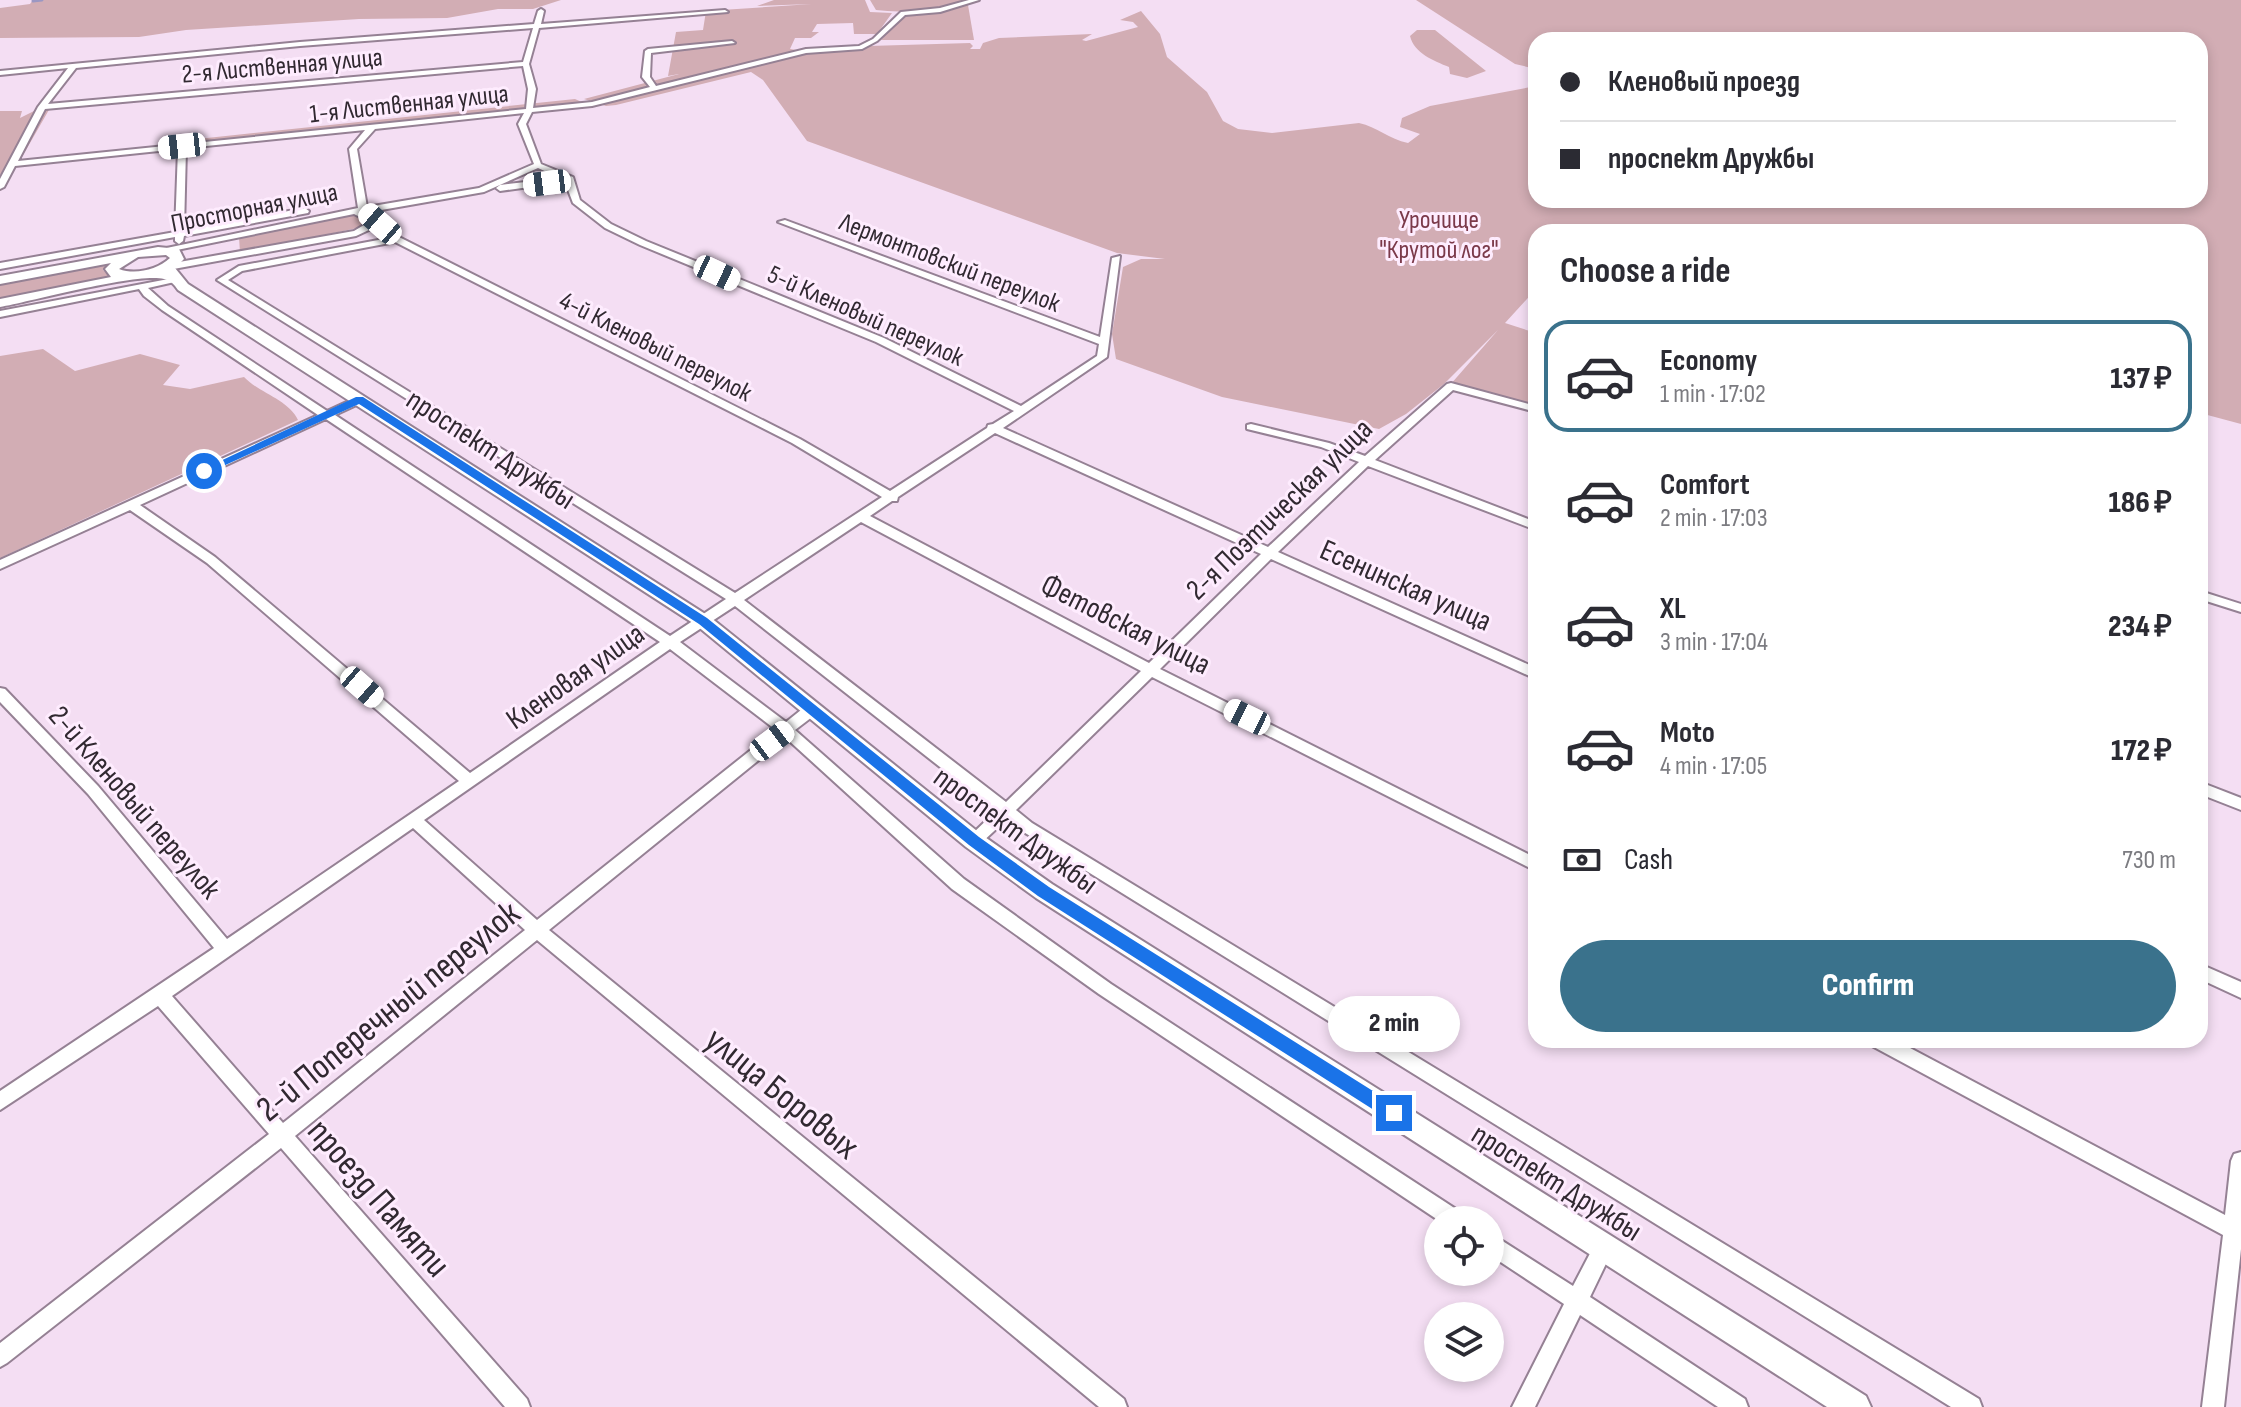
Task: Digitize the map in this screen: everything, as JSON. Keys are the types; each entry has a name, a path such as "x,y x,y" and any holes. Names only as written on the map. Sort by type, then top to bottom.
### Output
{"main road":[{"path":"0,303 172,273 177,259 174,252 162,250"},
{"name":"Просторная улица","path":"0,280 162,250"},
{"path":"134,254 112,269 117,275 139,279"},
{"name":"проспект Дружбы","path":"172,273 183,287 703,621 974,841 1044,891 1855,1407"}],"street":[{"name":"1-я Лиственная улица","path":"12,164 592,104 806,51 860,48 875,40 903,13 940,10 976,0"},
{"path":"541,11 526,64 532,89 522,130 538,165 571,179"},
{"path":"0,73 536,25 725,12"},
{"path":"655,89 646,77 648,51 732,43"},
{"name":"2-я Лиственная улица","path":"42,107 526,64"},
{"path":"0,187 42,107 74,66"},
{"path":"0,266 359,207 363,194 353,149 372,127"},
{"path":"179,246 182,146"},
{"name":"Просторная улица","path":"162,250 359,207 481,190 538,165"},
{"path":"481,190 571,179"},
{"name":"5-й Кленовый переулок","path":"571,179 575,184 576,201 608,226 769,297 880,340 1021,410"},
{"name":"Просторная улица","path":"172,273 356,233 368,227 371,219 359,207"},
{"name":"4-й Кленовый переулок","path":"359,207 396,239 796,441 893,498"},
{"name":"Лермонтовский переулок","path":"782,222 1103,342"},
{"path":"396,239 239,269 222,280 735,599 1006,811 1167,914 1971,1407"},
{"name":"Кленовая улица","path":"0,1101 160,995 735,599 893,498 992,427 1102,357 1103,342 1110,323 1117,258"},
{"path":"0,314 139,279 147,294 165,308 672,643 786,730 958,884 1105,989 1434,1206"},
{"name":"2-я Поэтическая улица","path":"974,841 1266,553 1365,459 1451,386 1528,407"},
{"path":"0,565 359,400"},
{"name":"Есенинская улица","path":"992,427 1528,670"},
{"path":"1251,427 1325,445 1528,523"},
{"path":"131,505 211,560 469,781"},
{"name":"Фетовская улица","path":"862,517 1150,670 1528,861"},
{"path":"2208,598 2241,608"},
{"name":"2-й Кленовый переулок","path":"0,693 93,790 225,949"},
{"name":"2-й Поперечный переулок","path":"0,1356 281,1136 811,710"},
{"path":"2208,791 2241,804"},
{"name":"улица Боровых","path":"414,820 537,930 1116,1407"},
{"path":"2208,975 2241,990"},
{"name":"проезд Памяти","path":"160,995 519,1407"},
{"path":"1893,1048 2237,1232"},
{"path":"2213,1407 2237,1232 2241,1161"},
{"path":"1523,1407 1604,1247"},
{"path":"1504,1252 1737,1407"}],"green space":[{"path":"33,0 561,0 533,9 498,9 447,18 359,19 186,30 139,37 0,38 0,8 30,4"},
{"name":"Урочище \"Крутой лог\"","path":"774,0 865,0 870,12 892,13 877,34 854,34 853,23 817,24 812,32 819,32 811,38 795,38 790,49 809,52 869,46 970,43 973,46 970,49 980,49 983,43 999,38 1092,34 1082,40 1086,41 1138,27 1133,22 1120,20 1141,11 1160,34 1167,57 1207,92 1223,121 1238,129 1272,133 1359,123 1408,143 1420,134 1400,127 1402,118 1430,106 1528,88 1528,208 2208,208 2208,32 1528,32 1528,67 1515,64 1416,0 2241,0 2241,424 2208,415 2208,224 1528,224 1528,298 1505,323 1528,330 1528,406 1450,385 1498,330 1444,384 1406,414 1379,429 1222,397 1116,359 1112,334 1123,267 1141,259 1165,259 1117,253 807,141 763,80 751,72 616,105 606,106 584,99 679,74 668,76 676,32 703,30 706,11 812,4 757,6"},
{"path":"870,0 970,0 935,8 900,11 876,10"},
{"path":"968,5 974,40 881,40 905,14"},
{"path":"1417,30 1435,30 1486,71 1467,78 1450,74 1449,67 1425,56 1412,42 1410,36"},
{"path":"575,99 584,103 584,108 167,151 179,141"},
{"path":"44,106 50,108 22,157 9,163 0,175 0,111 22,111 20,118"},
{"path":"351,214 365,220 362,227 240,253 239,237"},
{"path":"112,261 103,270 111,278 0,300 0,283"},
{"path":"43,349 75,371 140,354 180,365 163,385 190,389 244,377 288,407 298,420 0,558 0,356"}],"waterway":[{"path":"33,1 42,0"}],"route":[{"path":"204,471 359,400 703,621 974,841 1044,891 1394,1113"}]}
